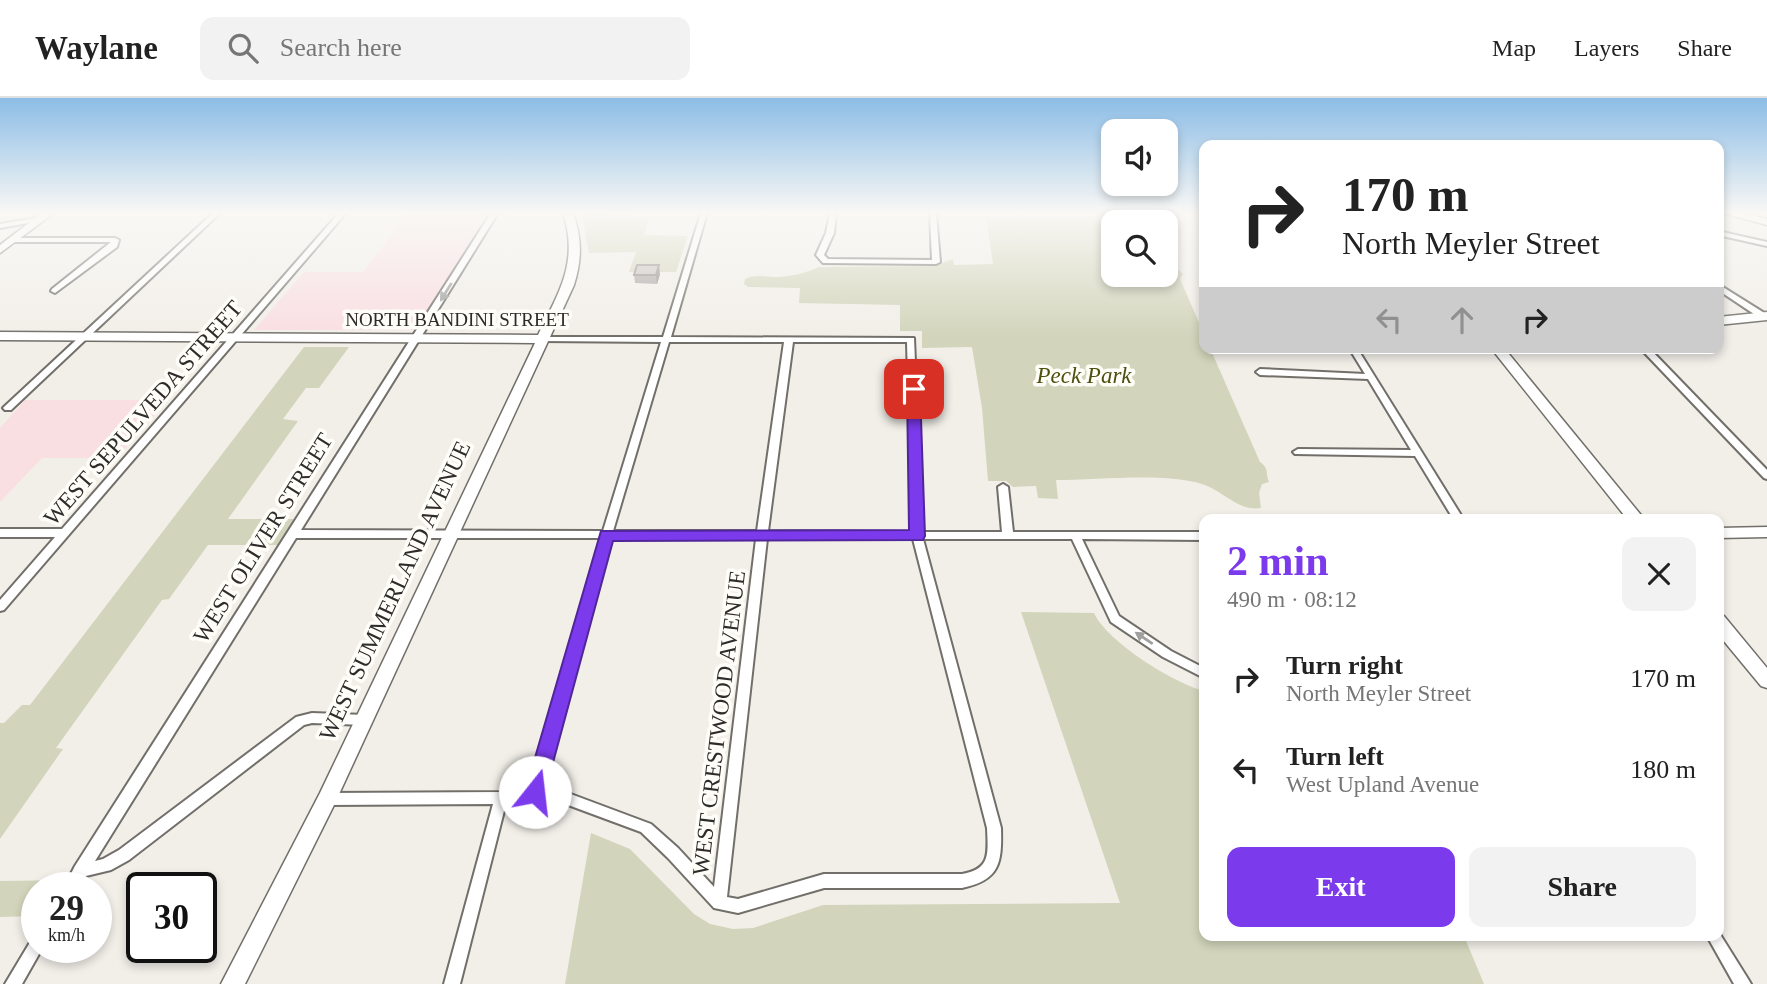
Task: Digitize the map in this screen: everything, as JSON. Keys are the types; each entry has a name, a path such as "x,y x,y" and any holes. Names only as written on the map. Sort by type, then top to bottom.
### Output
{"street":[{"path":"55,291 102,254"},
{"path":"8,408 173,254"},
{"name":"WEST SEPULVEDA STREET","path":"0,607 307,254"},
{"name":"WEST OLIVER STREET","path":"80,871 469,254"},
{"name":"WEST SUMMERLAND AVENUE","path":"233,984 365,720 568,285 577,254"},
{"path":"535,792 607,535 692,254"},
{"path":"820,254 826,261 936,262 936,254"},
{"path":"1724,290 1765,316"},
{"path":"1724,320 1765,316"},
{"name":"NORTH BANDINI STREET","path":"0,337 906,339 913,342 917,536"},
{"name":"WEST CRESTWOOD AVENUE","path":"719,903 762,536 789,340"},
{"path":"1357,354 1455,514"},
{"path":"1502,354 1632,514"},
{"path":"1650,354 1767,476"},
{"path":"1260,372 1371,377"},
{"path":"1298,452 1418,453"},
{"path":"1003,487 1008,535"},
{"path":"0,533 64,533"},
{"path":"1724,533 1767,533"},
{"path":"292,534 1199,536"},
{"path":"327,799 501,798 535,792 552,793 646,828 719,903 738,906 824,881 978,880 992,867 995,851 994,828 917,536"},
{"path":"1076,536 1111,615 1167,654 1199,671"},
{"path":"1724,628 1767,681"},
{"path":"80,871 106,865 124,855 300,721 312,718 365,720"},
{"path":"452,984 501,798"},
{"path":"1717,941 1743,984"},
{"path":"13,984 26,963"}],"shaded area":[{"path":"377,254 462,254 415,330 254,330 304,272 363,272"},
{"path":"25,400 168,400 117,458 42,458 0,502 0,428"}],"green space":[{"path":"635,254 682,254 676,272 629,272"},
{"name":"Peck Park","path":"992,254 1101,254 1101,287 1178,287 1178,269 1183,274 1180,279 1199,323 1199,354 1213,354 1260,462 1266,469 1269,482 1262,484 1259,493 1261,508 1245,507 1202,484 1170,478 1056,480 1058,499 1038,498 1036,486 1013,487 1006,481 988,481 982,408 972,347 922,348 922,331 900,331 900,305 799,303 800,288 748,287 744,284 749,277 789,276 819,267 934,266 953,259 954,265 993,264"},
{"path":"304,347 349,347 319,388 306,388 283,419 298,421 228,519 300,519 284,545 208,545 169,599 162,600 56,748 63,749 0,839 0,723 4,723 22,705 30,705"},
{"path":"1021,612 1094,613 1112,636 1143,660 1176,680 1199,689 1199,941 1466,941 1484,984 565,984 591,833 630,849 694,914 710,924 733,929 753,928 823,905 1120,903"},
{"path":"0,881 21,881 21,916 0,917"}],"building":[{"path":"637,265 659,265 656,275 634,275"}],"route":[{"path":"535,792 607,535 917,536 914,389"}]}
